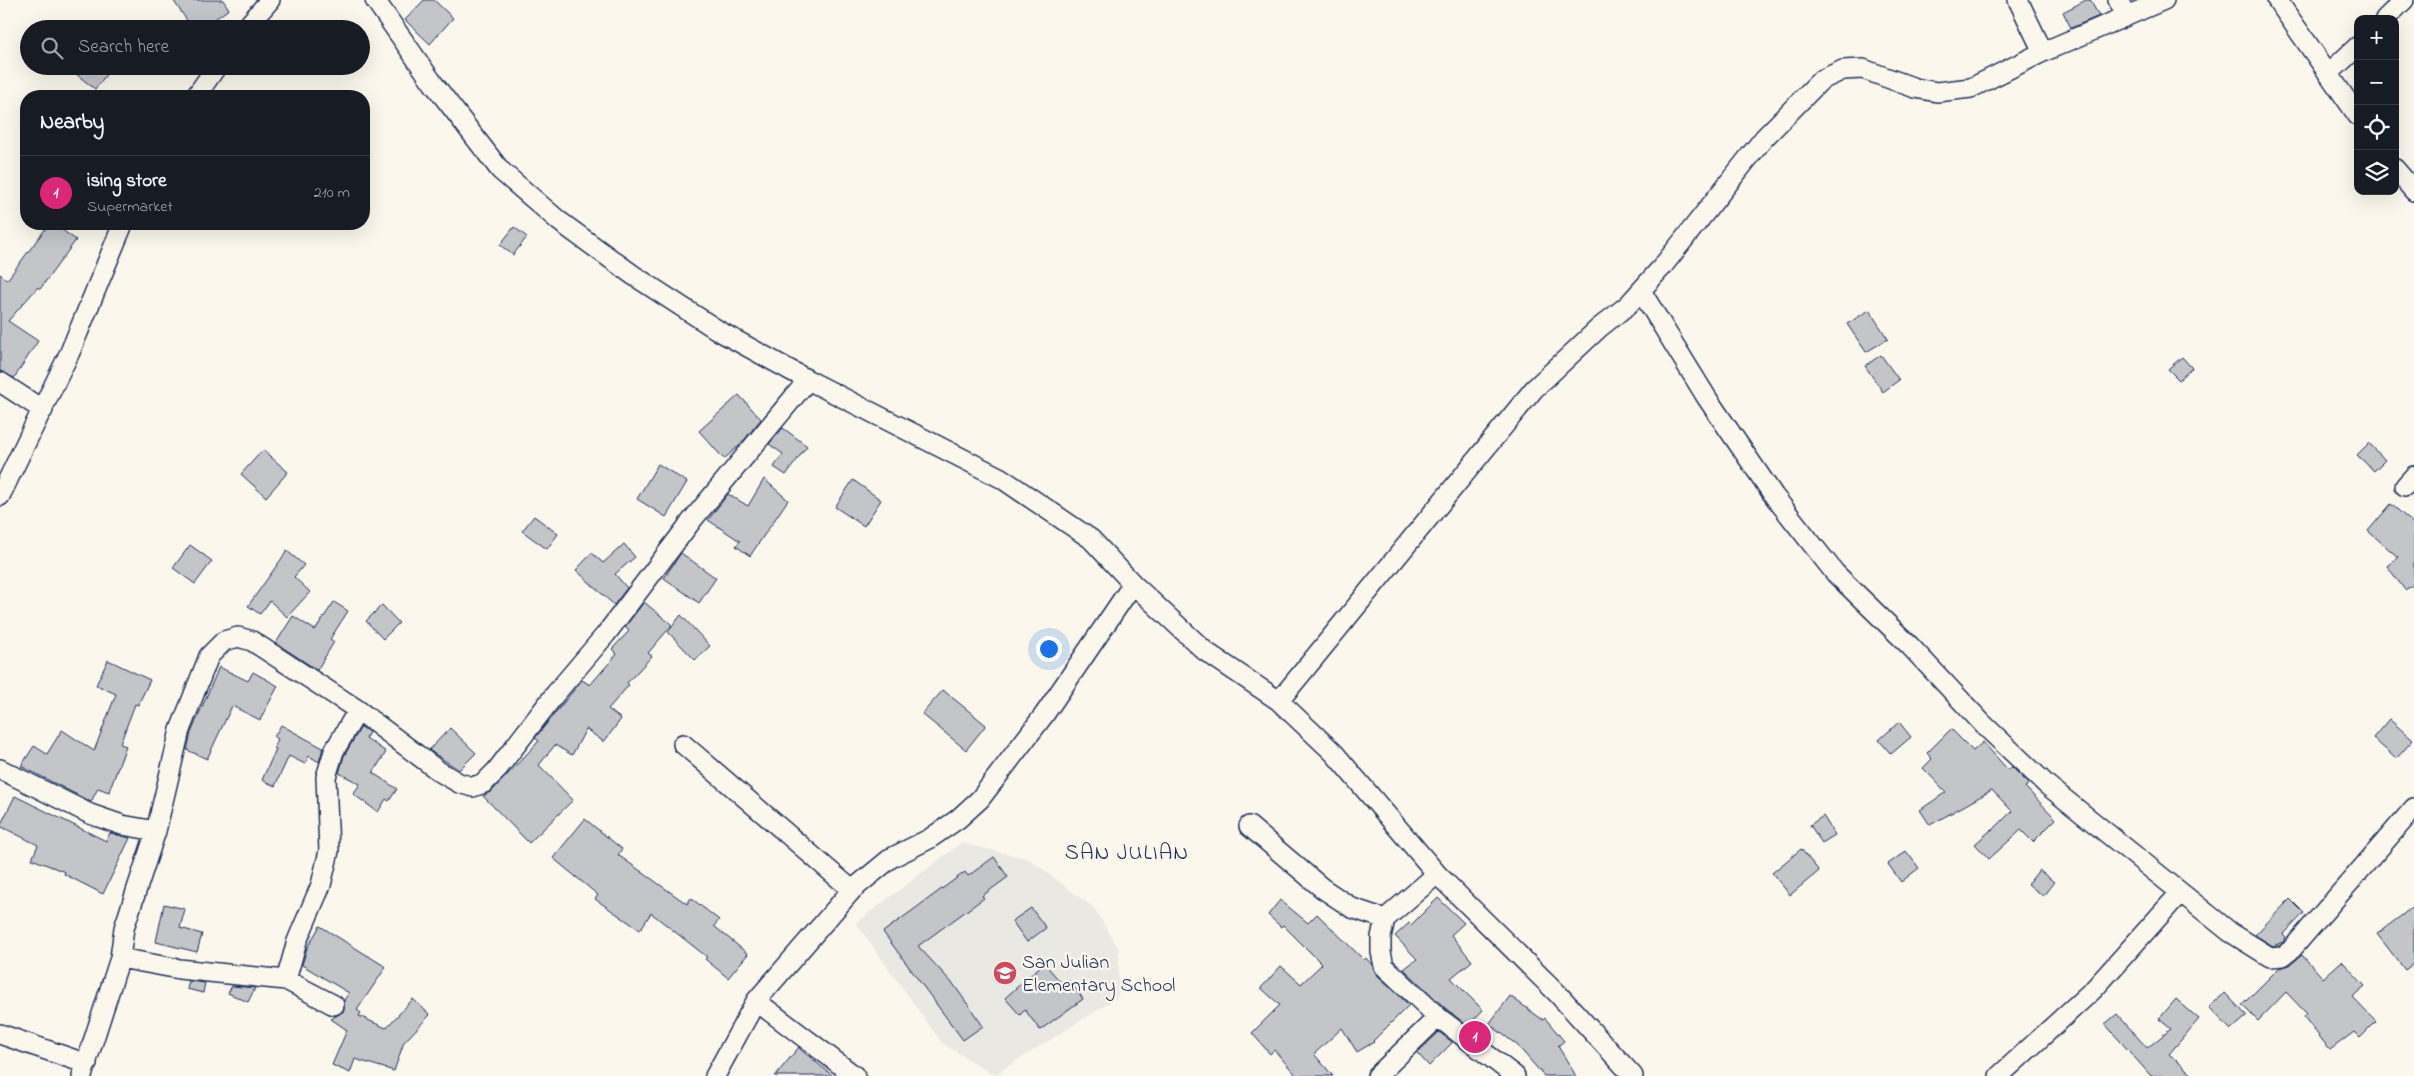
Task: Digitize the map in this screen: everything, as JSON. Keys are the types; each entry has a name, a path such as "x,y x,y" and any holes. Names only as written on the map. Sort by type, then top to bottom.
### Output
{"street":[{"path":"253,20 270,0"},
{"path":"375,0 433,83 500,170 559,220 633,275 719,331 808,380 1002,478 1091,539 1133,584 1205,651 1279,701 1334,753 1437,874 1625,1073"},
{"path":"2018,0 2043,52"},
{"path":"1279,701 1534,389 1641,291 1662,268 1764,138 1820,80 1843,70 1863,68 1914,88 1937,92 1970,88 2043,52 2122,8 2164,0"},
{"path":"2277,0 2354,110"},
{"path":"2389,15 2404,0"},
{"path":"2328,74 2354,50"},
{"path":"200,90 211,75"},
{"path":"2399,174 2414,191"},
{"path":"0,496 70,352 121,230"},
{"path":"1641,291 1707,398 1774,496 1836,573 1910,646 1983,724 2047,785 2230,932 2270,957 2283,956 2291,950 2314,920 2414,808"},
{"path":"0,1034 85,1070 120,958 124,928 156,832 180,730 210,656 224,641 238,637 252,641 358,710 459,783 473,786 484,783 496,772 556,693 606,634 692,519 808,380"},
{"path":"0,382 43,410"},
{"path":"714,1076 756,1001 852,890 891,858 929,839 958,819 980,799 1044,716 1133,584"},
{"path":"286,980 297,941 320,885 329,851 326,777 334,751 358,710"},
{"path":"683,744 852,890"},
{"path":"0,769 90,814 122,825 156,832"},
{"path":"1249,826 1322,888 1352,908 1385,919"},
{"path":"1437,874 1385,919 1381,937 1384,966 1438,1017 1515,1076"},
{"path":"1999,1076 2094,989 2180,893"},
{"path":"120,958 179,969 286,980 334,1005"},
{"path":"756,1001 855,1076"},
{"path":"1377,1076 1438,1017"}],"shaded area":[{"name":"San Julian Elementary School","path":"961,843 1029,859 1094,908 1119,949 1118,997 994,1075 942,1043 856,923"}],"building":[{"path":"173,0 223,0 229,9 214,20 187,20"},
{"path":"424,0 434,0 453,18 430,44 405,20"},
{"path":"2086,0 2090,0 2099,16 2071,28 2063,12"},
{"path":"77,75 106,75 95,89"},
{"path":"514,227 527,237 513,255 500,245"},
{"path":"44,230 62,230 76,240 40,289 38,287 8,321 38,341 14,378 0,371 0,274 7,280"},
{"path":"1869,310 1888,339 1866,352 1847,324"},
{"path":"1881,355 1899,380 1883,392 1865,366"},
{"path":"2182,357 2192,368 2179,380 2168,369"},
{"path":"739,395 761,419 741,444 724,459 699,431"},
{"path":"783,428 807,446 786,475 774,467 783,454 769,444"},
{"path":"2369,443 2385,460 2374,471 2357,455"},
{"path":"263,450 288,472 266,497 241,474"},
{"path":"658,464 687,482 666,517 637,499"},
{"path":"764,479 788,500 750,556 736,546 740,541 708,520 728,494 748,506"},
{"path":"853,480 881,500 864,526 835,507"},
{"path":"2391,504 2414,524 2414,584 2405,590 2387,566 2398,557 2368,531"},
{"path":"534,516 558,534 547,549 522,531"},
{"path":"624,544 635,557 615,574 627,588 614,605 576,570 592,553 603,563"},
{"path":"190,545 212,561 195,584 173,568"},
{"path":"287,551 304,565 294,577 310,592 287,617 270,601 260,614 248,606"},
{"path":"681,553 716,578 699,603 664,578"},
{"path":"334,602 348,611 330,639 334,642 317,670 276,643 293,616 315,630"},
{"path":"644,602 672,625 648,653 652,656 627,683 629,685 608,709 621,719 604,742 586,729 572,755 555,745 539,765 573,800 529,843 483,796 492,791 539,741 535,738 582,680 590,685 617,654 612,649 629,631 625,627"},
{"path":"382,605 399,623 383,639 366,621"},
{"path":"681,615 710,646 695,660 668,632"},
{"path":"108,660 150,680 138,705 135,704 120,744 126,746 109,792 98,788 91,802 21,766 34,746 47,754 62,730 94,751 116,694 96,685"},
{"path":"219,667 248,681 253,672 278,686 260,720 232,706 207,759 187,750 191,733"},
{"path":"943,690 986,725 966,750 922,714"},
{"path":"2389,719 2413,740 2396,759 2373,738"},
{"path":"1899,722 1911,737 1891,754 1879,740"},
{"path":"281,725 323,748 319,762 309,756 305,764 289,756 275,786 262,780 276,749 274,748 278,739 274,737"},
{"path":"361,727 369,732 366,738 386,752 373,773 397,789 389,801 386,799 378,812 353,794 360,784 339,773 344,756"},
{"path":"450,728 476,753 459,770 429,750"},
{"path":"1951,729 1973,751 1983,742 2008,770 2012,767 2029,784 2025,787 2056,819 2033,842 2021,830 1989,859 1975,844 1992,831 2012,811 1992,790 1930,825 1920,810 1946,792 1923,768 1932,759 1927,753"},
{"path":"15,796 106,841 110,833 130,838 103,894 64,874 65,872 32,859 38,845 0,826"},
{"path":"1823,816 1835,835 1822,843 1810,825"},
{"path":"585,819 622,849 618,855 687,904 691,898 719,920 714,926 748,954 728,978 705,959 707,957 651,913 640,930 595,899 598,895 553,858"},
{"path":"1801,849 1819,871 1790,895 1772,873"},
{"path":"1906,851 1919,868 1901,882 1888,864"},
{"path":"994,857 1008,877 982,896 984,898 918,946 954,985 983,1026 963,1040 883,932 965,872 968,876"},
{"path":"2039,870 2054,882 2043,896 2028,884"},
{"path":"1438,898 1464,923 1451,935 1472,961 1451,978 1483,1010 1468,1026 1445,1008 1404,969 1417,959 1395,936 1409,923 1411,925"},
{"path":"2290,899 2304,913 2283,935 2286,938 2283,942 2273,946 2255,935"},
{"path":"1280,900 1308,923 1317,914 1364,960 1366,958 1376,974 1409,1005 1374,1042 1357,1052 1342,1028 1314,1054 1333,1076 1297,1076 1274,1050 1270,1054 1252,1033 1280,1005 1261,988 1281,966 1301,984 1322,964 1283,925 1281,927 1268,915"},
{"path":"164,904 185,909 180,928 202,934 197,952 156,942"},
{"path":"2414,906 2414,963 2405,970 2377,934"},
{"path":"1031,908 1046,928 1027,942 1012,921"},
{"path":"320,926 386,967 357,1010 361,1013 359,1016 386,1028 413,999 430,1015 404,1042 394,1071 355,1059 350,1073 332,1065 347,1030 331,1019 344,1011 344,1000 349,993 302,965 307,948"},
{"path":"2302,955 2323,978 2342,961 2365,986 2352,997 2376,1022 2360,1038 2354,1032 2330,1050 2304,1017 2307,1014 2286,992 2258,1021 2242,1005 2279,968 2290,965"},
{"path":"1044,963 1064,986 1070,981 1083,999 1040,1030 1025,1010 1020,1015 1005,998"},
{"path":"189,981 205,983 203,993 187,989"},
{"path":"232,986 255,988 248,1002 228,993"},
{"path":"2225,993 2247,1016 2231,1030 2209,1007"},
{"path":"1510,996 1543,1020 1545,1018 1564,1041 1558,1046 1576,1076 1544,1076 1517,1045 1489,1024"},
{"path":"2176,999 2199,1019 2169,1054 2194,1076 2151,1076 2105,1024 2117,1014 2147,1048 2171,1029 2159,1019"},
{"path":"1439,1032 1452,1042 1429,1066 1417,1053"},
{"path":"799,1047 800,1049 833,1076 775,1076"}],"place":[{"name":"San Julian Elementary School","path":"1005,973"},
{"name":"ising store","path":"1475,1037"}],"district":[{"name":"SAN JULIAN","path":"1127,851"}]}
